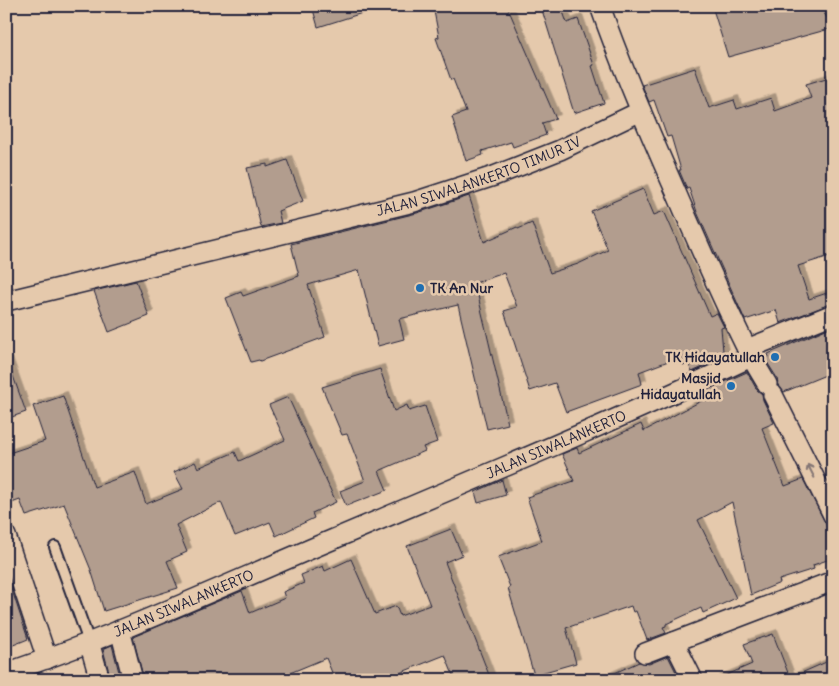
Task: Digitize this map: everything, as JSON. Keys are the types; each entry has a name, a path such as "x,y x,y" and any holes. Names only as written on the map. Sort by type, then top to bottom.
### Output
{"street":[{"path":"600,6 613,46 640,111 727,310 833,515"},
{"name":"JALAN SIWALANKERTO TIMUR IV","path":"6,301 414,202 494,176 560,150 640,111"},
{"name":"JALAN SIWALANKERTO","path":"6,673 120,630 555,446 660,400 749,353 833,314"},
{"path":"6,536 47,659"},
{"path":"645,653 833,581"},
{"path":"120,630 133,680"},
{"path":"89,642 100,680"},
{"path":"674,642 693,680"}],"lane":[{"path":"55,547 89,642"}],"building":[{"path":"312,6 372,6 372,10 318,27"},
{"path":"433,6 507,6 556,119 542,123 546,135 513,147 511,142 482,151 483,155 466,161 452,117 466,112 453,79 451,80 436,38 439,37"},
{"path":"561,6 567,23 578,19 594,65 592,66 604,103 574,113 542,10"},
{"path":"712,6 820,6 833,28 728,57"},
{"path":"695,68 709,108 734,100 737,109 771,98 775,111 811,98 806,84 833,76 833,255 798,266 809,299 833,291 833,303 780,323 776,310 745,320 697,212 689,188 687,189 679,170 681,170 671,136 667,137 654,100 649,102 642,85"},
{"path":"287,160 303,201 278,211 281,223 261,227 247,168 267,164 267,167"},
{"path":"643,189 654,215 664,211 710,316 717,313 724,327 721,328 725,357 692,372 688,363 683,365 679,357 639,372 642,384 566,412 555,383 530,391 504,311 517,307 504,273 475,283 508,424 487,429 458,305 399,319 404,339 378,346 359,270 308,285 325,337 260,361 251,362 226,298 241,292 243,296 299,276 291,244 417,213 469,196 484,242 517,227 518,229 532,223 550,273 578,264 608,250 591,211"},
{"path":"136,281 149,316 109,332 94,291"},
{"path":"833,326 833,372 784,392 778,385 777,378 765,359 769,357 768,354"},
{"path":"6,362 8,362 26,412 6,419"},
{"path":"380,369 394,411 407,405 409,411 425,406 437,442 423,447 425,451 379,471 387,490 346,506 340,491 365,481 347,434 342,435 322,387"},
{"path":"747,372 757,390 762,394 774,423 762,428 785,486 803,479 833,542 833,558 813,565 814,569 779,580 780,583 751,595 732,502 698,520 736,598 703,613 701,608 666,624 663,627 666,633 647,640 636,611 633,612 631,606 566,628 576,663 534,675 508,588 510,587 498,557 542,541 527,497 574,481 562,454 577,448 579,453 641,424 644,431 703,400 700,393"},
{"path":"63,396 94,487 135,472 146,504 183,489 174,472 195,462 198,468 235,452 239,461 285,440 269,405 288,397 336,502 312,513 314,518 276,536 270,522 235,536 221,502 176,525 187,552 167,561 178,588 104,611 91,570 64,504 26,516 20,500 6,505 6,454 45,441 33,406"},
{"path":"502,480 506,495 478,503 475,492"},
{"path":"451,529 462,555 445,562 491,680 455,680 445,655 382,680 379,674 365,680 335,680 326,658 273,680 248,680 246,674 231,680 144,680 133,637 242,591 250,613 285,598 283,592 304,583 301,575 323,566 325,571 351,559 375,614 396,606 400,616 430,605 407,546"},
{"path":"6,572 28,639 6,648"},
{"path":"773,634 790,678 833,659 833,680 715,680 752,664 744,644"},
{"path":"112,645 121,680 111,680 103,649"},
{"path":"668,656 680,680 599,680 639,662 649,664"}],"place":[{"name":"TK An Nur","path":"420,288"},
{"name":"TK Hidayatullah","path":"775,357"},
{"name":"Masjid Hidayatullah","path":"731,386"}]}
